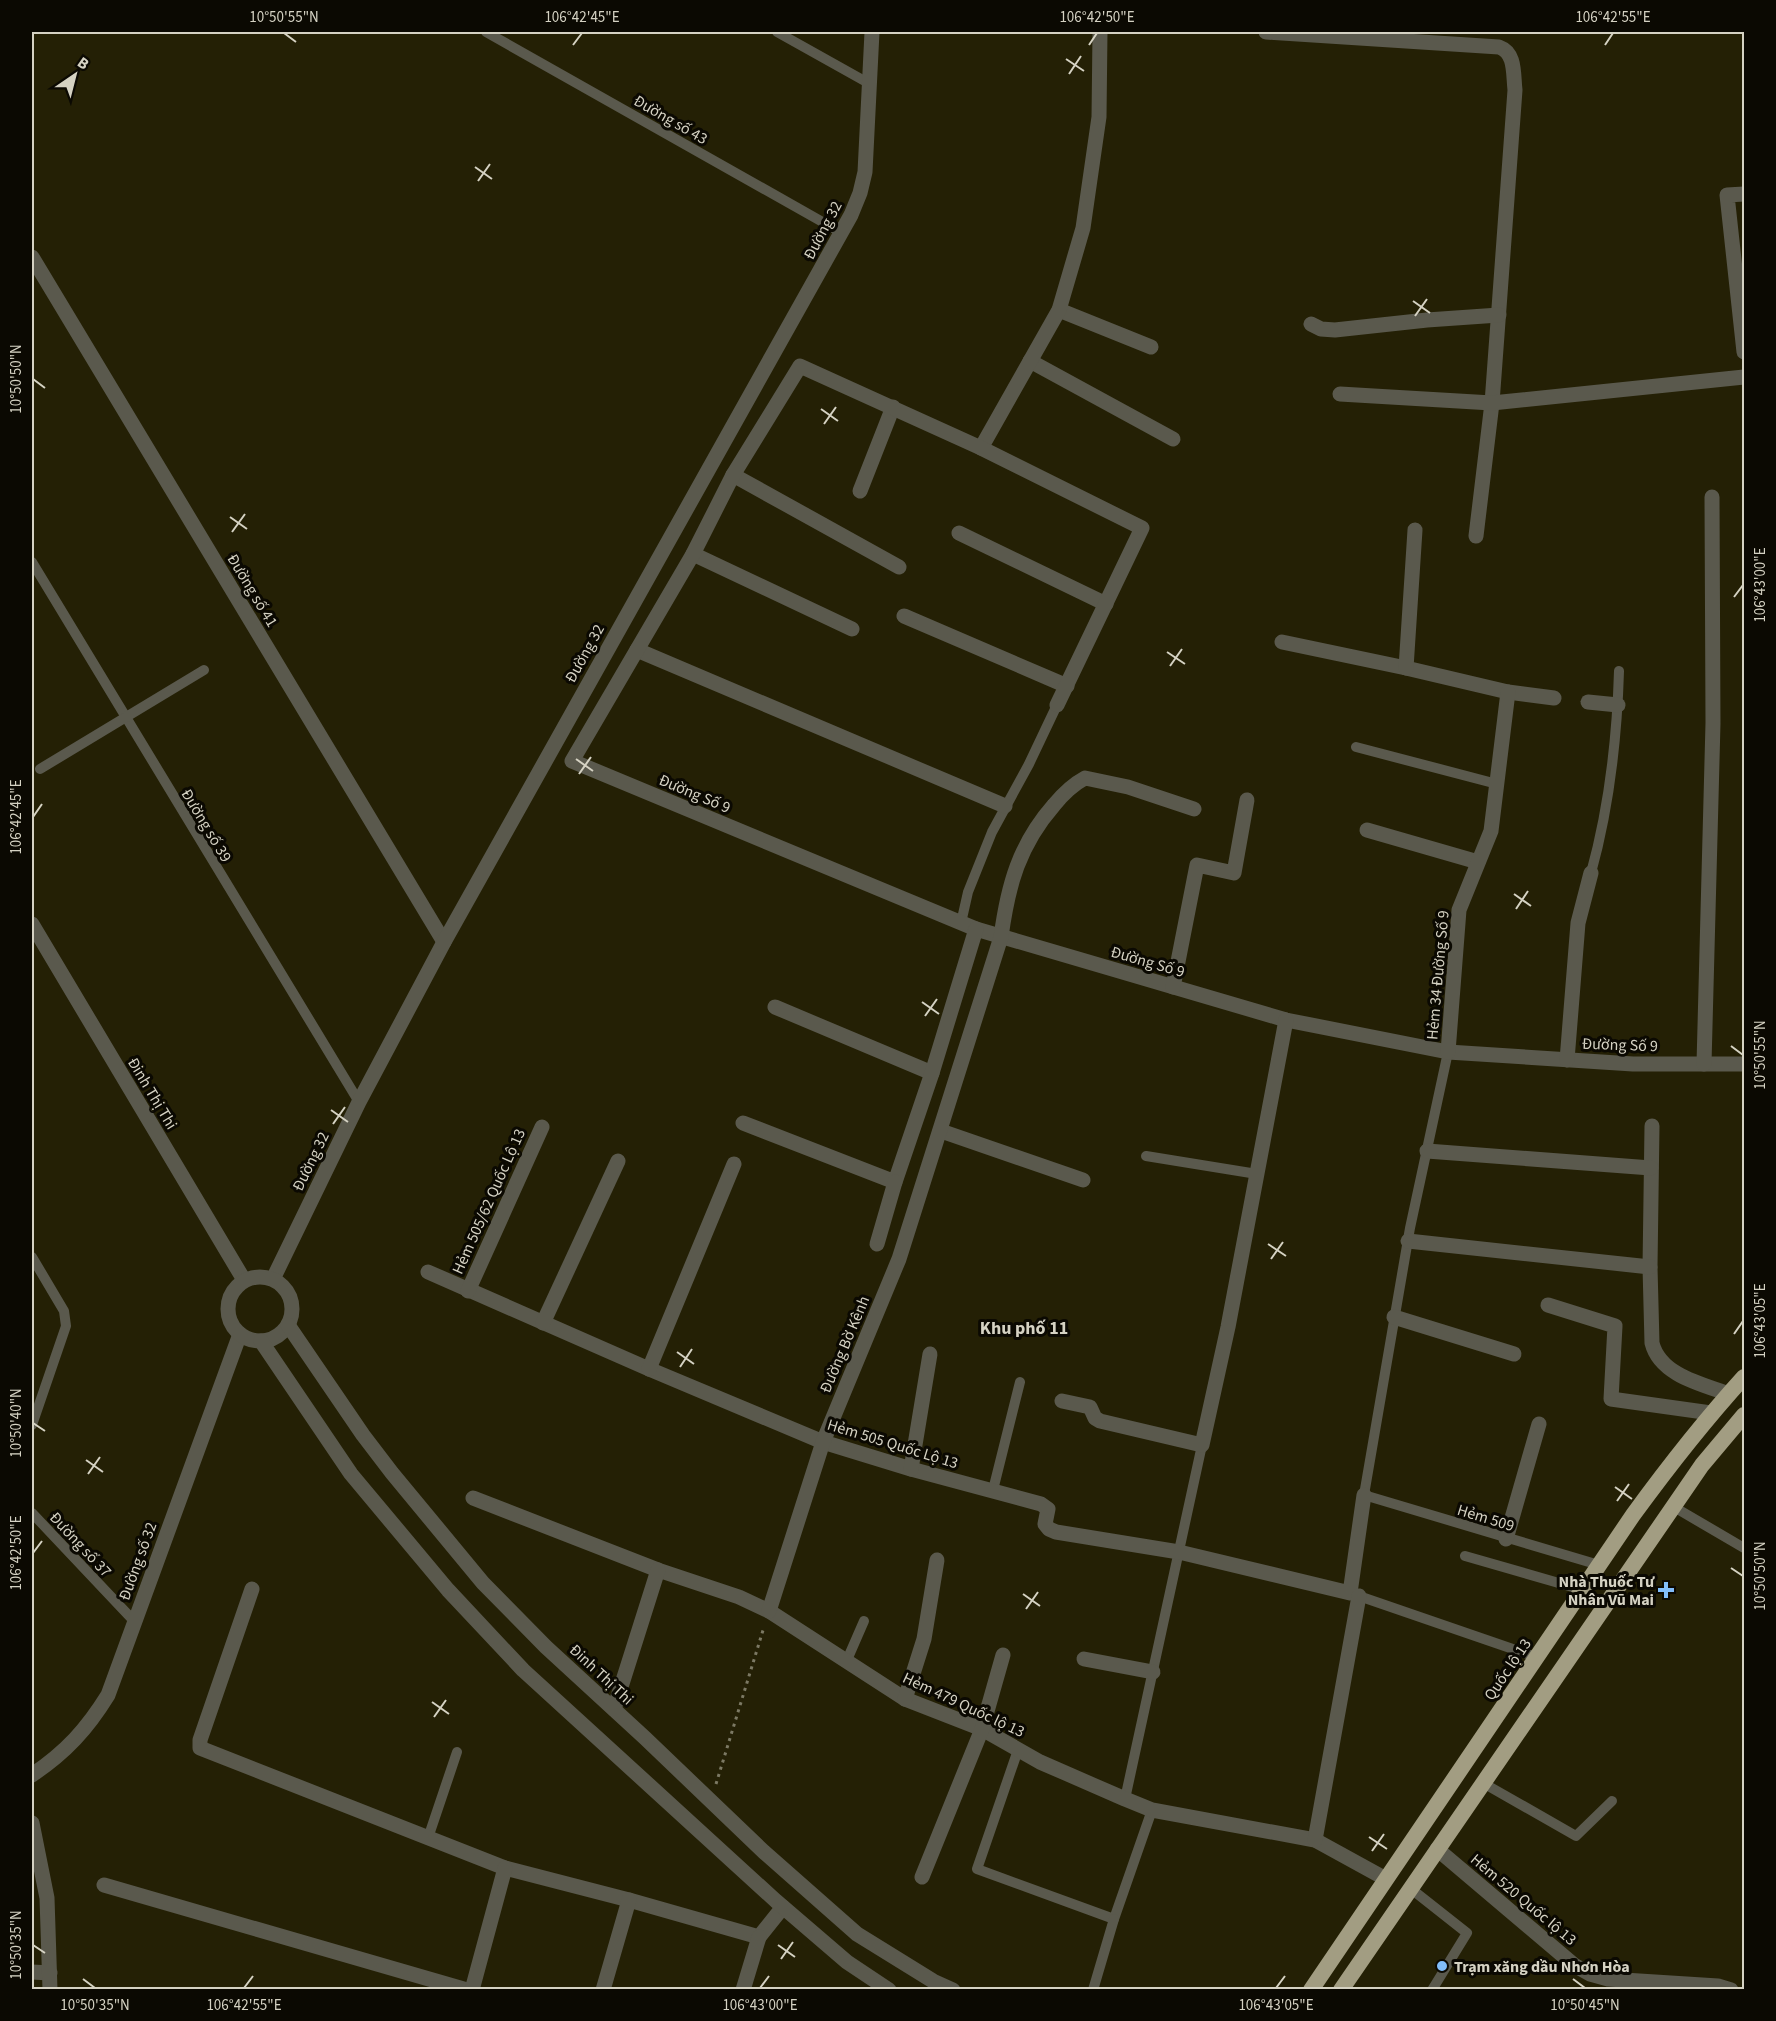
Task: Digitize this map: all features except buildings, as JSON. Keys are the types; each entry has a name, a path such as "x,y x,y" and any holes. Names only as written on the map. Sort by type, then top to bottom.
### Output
{"highway":[{"name":"Quốc lộ 13","path":"1311,1989 1674,1458 1744,1377"},
{"path":"1341,1989 1702,1465 1744,1415"}],"street":[{"name":"Đường 32","path":"273,1280 358,1102 444,942 842,233 860,193 865,172 872,32"},
{"path":"981,448 1059,310 1083,228 1099,117 1100,32"},
{"path":"1274,33 1499,47 1507,50 1511,55 1515,90 1499,315 1492,403 1476,536"},
{"path":"1744,194 1727,195 1744,352"},
{"name":"Đường số 41","path":"32,257 444,942"},
{"path":"1059,310 1150,347"},
{"path":"1311,324 1321,329 1335,330 1499,315"},
{"path":"1030,361 1173,439"},
{"path":"1005,806 637,650 693,554 733,475 800,366 981,448 1142,528 1057,705"},
{"path":"1340,394 1492,403 1744,377"},
{"path":"860,491 893,407"},
{"path":"733,475 899,567"},
{"path":"1704,1064 1713,723 1712,497"},
{"path":"1407,668 1415,530"},
{"path":"959,533 1106,604"},
{"path":"693,554 852,629"},
{"path":"904,616 1067,686"},
{"path":"1282,642 1509,692 1554,698"},
{"name":"Đường Số 9","path":"637,650 572,761 976,929 1286,1020 1448,1052 1633,1065 1744,1064"},
{"name":"Hẻm 34 Đường Số 9","path":"1448,1052 1459,910 1491,831 1509,692"},
{"path":"1588,702 1618,705"},
{"name":"Đường Bờ Kênh","path":"769,1611 823,1442 899,1259 1001,937 1011,886 1026,843 1045,814 1068,789 1085,778 1128,787 1194,808"},
{"path":"1173,987 1197,865 1234,873 1247,800"},
{"path":"1367,830 1478,862"},
{"path":"1567,1060 1578,923 1591,873"},
{"name":"Đinh Thị Thi","path":"32,924 244,1280"},
{"path":"877,1244 976,929"},
{"path":"775,1007 932,1073"},
{"path":"1062,1401 1090,1407 1093,1409 1095,1418 1100,1421 1202,1445 1228,1328 1286,1020"},
{"path":"743,1123 895,1182"},
{"path":"1652,1126 1650,1267 1652,1343 1655,1355 1663,1364 1678,1374 1729,1394"},
{"name":"Hẻm 505/62 Quốc Lộ 13","path":"468,1291 542,1127"},
{"path":"941,1131 1083,1180"},
{"path":"1427,1152 1652,1167"},
{"path":"543,1323 618,1161"},
{"path":"649,1369 734,1164"},
{"path":"1408,1241 1650,1267"},
{"name":"Hẻm 505 Quốc Lộ 13","path":"428,1272 823,1442 1045,1506 1048,1509 1045,1524 1056,1532 1179,1552 1355,1594"},
{"path":"264,1277 273,1280 288,1293 292,1304 292,1314 288,1325 271,1339 261,1341 250,1339 240,1334 232,1326 228,1316 230,1295 244,1280 264,1277"},
{"path":"1548,1305 1615,1326 1611,1400 1711,1413"},
{"path":"1394,1317 1514,1354"},
{"name":"Đinh Thị Thi","path":"288,1325 363,1435 483,1583 515,1616 803,1888 857,1934 933,1981 952,1989"},
{"name":"Đường số 32","path":"32,1774 71,1745 92,1722 108,1695 240,1334"},
{"path":"261,1341 351,1474 448,1590 523,1670 783,1907 847,1962 889,1989"},
{"path":"911,1469 930,1354"},
{"path":"1506,1539 1539,1424"},
{"path":"1315,1840 1355,1594 1364,1495"},
{"name":"Hẻm 479 Quốc lộ 13","path":"473,1498 658,1570 739,1597 769,1611 905,1699 982,1729 1040,1762 1125,1799 1152,1810 1315,1840 1386,1879"},
{"path":"905,1699 924,1639 937,1560"},
{"path":"614,1709 658,1570"},
{"path":"252,1589 200,1740 200,1748 505,1868 759,1937"},
{"path":"922,1876 982,1729 1003,1655"},
{"path":"1084,1659 1153,1672"},
{"path":"32,1823 47,1898 50,1989"},
{"name":"Hẻm 520 Quốc lộ 13","path":"1437,1849 1574,1965 1590,1974 1608,1979 1718,1986 1731,1989"},
{"path":"472,1989 505,1868"},
{"path":"104,1886 467,1989"},
{"path":"603,1989 629,1900"},
{"path":"742,1989 759,1937 783,1907"},
{"path":"32,1972 50,1973"}],"lane":[{"name":"Đường số 43","path":"486,32 842,233"},
{"path":"777,32 870,84"},
{"name":"Đường số 39","path":"32,562 358,1102"},
{"path":"40,769 204,670"},
{"path":"1591,873 1599,846 1607,799 1618,705 1618,671"},
{"path":"961,922 974,874 1005,806 1029,764 1057,705"},
{"path":"1356,747 1497,784"},
{"path":"1364,1495 1408,1241 1448,1052"},
{"path":"1146,1156 1257,1174"},
{"path":"32,1257 64,1311 66,1326 32,1425"},
{"path":"993,1490 1020,1383"},
{"path":"1125,1799 1202,1445"},
{"name":"Hẻm 509","path":"1364,1495 1599,1565"},
{"path":"1674,1507 1744,1548"},
{"name":"Đường số 37","path":"32,1513 134,1621"},
{"path":"1465,1556 1583,1590"},
{"path":"1355,1594 1536,1657"},
{"path":"847,1660 864,1620"},
{"path":"1018,1750 977,1869 1114,1919"},
{"path":"428,1838 457,1752"},
{"path":"1483,1783 1576,1836 1612,1801"},
{"path":"1093,1989 1114,1919 1152,1810"},
{"path":"1410,1888 1467,1933 1432,1989"}],"path":[{"path":"711,1800 769,1611"}],"place":[{"name":"Nhà Thuốc Tư Nhân Vū Mai","path":"1666,1590"},
{"name":"Trạm xăng dầu Nhơn Hòa","path":"1442,1966"}],"district":[{"name":"Khu phố 11","path":"1024,1328"}]}
